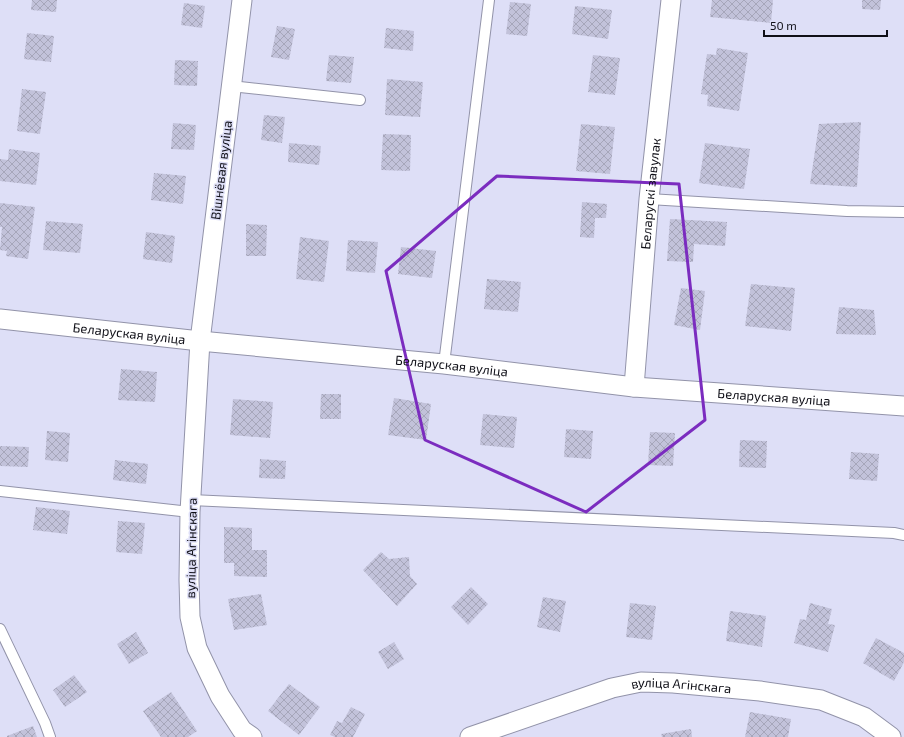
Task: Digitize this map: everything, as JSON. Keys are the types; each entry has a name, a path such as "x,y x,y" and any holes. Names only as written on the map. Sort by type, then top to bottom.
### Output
{"street":[{"name":"Вішнёвая вуліца","path":"200,341 242,0"},
{"name":"Беларускі завулак","path":"634,387 649,199 671,0"},
{"name":"Беларуская вуліца","path":"0,319 200,341 444,364 634,387 904,406"},
{"name":"вуліца Агінскага","path":"200,341 190,506 190,618 197,648 220,696 242,735"},
{"name":"вуліца Агінскага","path":"470,737 612,688 641,682 673,682 760,691 821,700 864,717 891,737"}],"lane":[{"path":"444,364 489,0"},
{"path":"231,86 360,100"},
{"path":"649,199 904,212"},
{"path":"0,491 190,506 886,532 904,535"},
{"path":"0,629 46,723 50,737"}],"highlighted area":[{"path":"497,176 679,184 705,420 586,512 425,440 386,271"}],"building":[{"path":"32,0 57,0 56,12 31,10"},
{"path":"712,0 773,0 771,23 710,17"},
{"path":"862,0 881,0 880,10 862,9"},
{"path":"510,2 531,4 527,36 506,34"},
{"path":"184,3 205,6 202,28 181,25"},
{"path":"575,6 612,10 608,39 572,34"},
{"path":"277,26 295,29 289,60 271,57"},
{"path":"386,28 414,31 413,51 384,48"},
{"path":"27,33 54,36 51,62 24,59"},
{"path":"717,48 748,53 739,111 707,106 708,95 701,94 707,54 716,55"},
{"path":"329,55 354,57 351,83 326,81"},
{"path":"593,55 620,58 615,95 588,92"},
{"path":"175,60 198,61 197,86 174,85"},
{"path":"387,79 423,82 420,117 385,115"},
{"path":"22,89 46,92 40,134 17,131"},
{"path":"264,115 285,117 282,143 261,140"},
{"path":"861,122 857,187 810,184 819,124"},
{"path":"173,123 196,125 194,150 171,149"},
{"path":"581,124 615,127 610,174 576,171"},
{"path":"383,134 411,135 410,171 381,170"},
{"path":"289,143 321,146 319,165 288,162"},
{"path":"705,143 750,149 744,189 699,183"},
{"path":"9,149 40,153 36,185 0,181 0,159 8,160"},
{"path":"154,173 186,176 183,204 151,200"},
{"path":"582,202 607,204 606,218 595,218 594,238 580,237"},
{"path":"0,203 35,207 28,259 6,256 7,251 0,250 2,227 0,227"},
{"path":"670,219 727,222 725,246 694,244 693,262 667,261"},
{"path":"46,221 83,224 80,253 43,250"},
{"path":"246,224 267,225 266,256 246,256"},
{"path":"146,232 175,236 172,263 143,259"},
{"path":"300,237 329,241 324,282 296,279"},
{"path":"348,240 378,242 375,273 346,271"},
{"path":"401,247 436,251 432,278 398,274"},
{"path":"487,279 521,282 518,312 484,309"},
{"path":"751,284 795,288 791,331 745,326"},
{"path":"681,288 705,291 700,330 674,325"},
{"path":"839,307 874,310 876,335 836,334"},
{"path":"121,369 157,372 155,402 118,400"},
{"path":"321,394 341,394 341,419 320,419"},
{"path":"394,398 431,404 426,440 388,435"},
{"path":"233,399 273,402 270,438 230,435"},
{"path":"483,414 517,417 514,448 480,445"},
{"path":"566,429 593,431 591,459 564,457"},
{"path":"47,431 70,433 68,462 45,460"},
{"path":"650,432 675,433 673,466 648,465"},
{"path":"740,440 767,441 766,468 739,467"},
{"path":"0,446 29,447 28,467 0,466"},
{"path":"851,452 879,454 877,481 849,479"},
{"path":"260,459 286,461 285,479 259,478"},
{"path":"115,460 148,464 146,484 113,480"},
{"path":"36,507 70,511 67,534 33,530"},
{"path":"118,521 145,523 142,554 116,552"},
{"path":"224,527 252,528 252,550 267,550 267,577 234,576 234,563 224,563"},
{"path":"381,552 389,559 409,557 410,576 417,584 397,606 363,570"},
{"path":"471,587 488,604 468,625 451,607"},
{"path":"261,594 267,625 234,630 228,599"},
{"path":"543,597 566,601 560,632 537,627"},
{"path":"630,603 656,606 652,640 626,637"},
{"path":"810,603 832,609 828,624 835,625 828,652 794,643 800,619 806,620"},
{"path":"730,611 766,616 762,647 726,641"},
{"path":"136,632 148,653 129,664 117,644"},
{"path":"876,638 904,653 904,662 894,681 863,663"},
{"path":"394,642 404,659 388,669 378,652"},
{"path":"74,675 87,692 65,707 53,690"},
{"path":"289,684 320,707 299,735 268,711"},
{"path":"171,692 197,731 188,737 161,737 143,711"},
{"path":"351,707 365,714 353,737 335,737 330,735 337,721 342,723"},
{"path":"750,712 791,719 788,737 745,737"},
{"path":"33,726 37,737 7,737 7,736"},
{"path":"691,729 692,737 662,737 661,734"}]}
